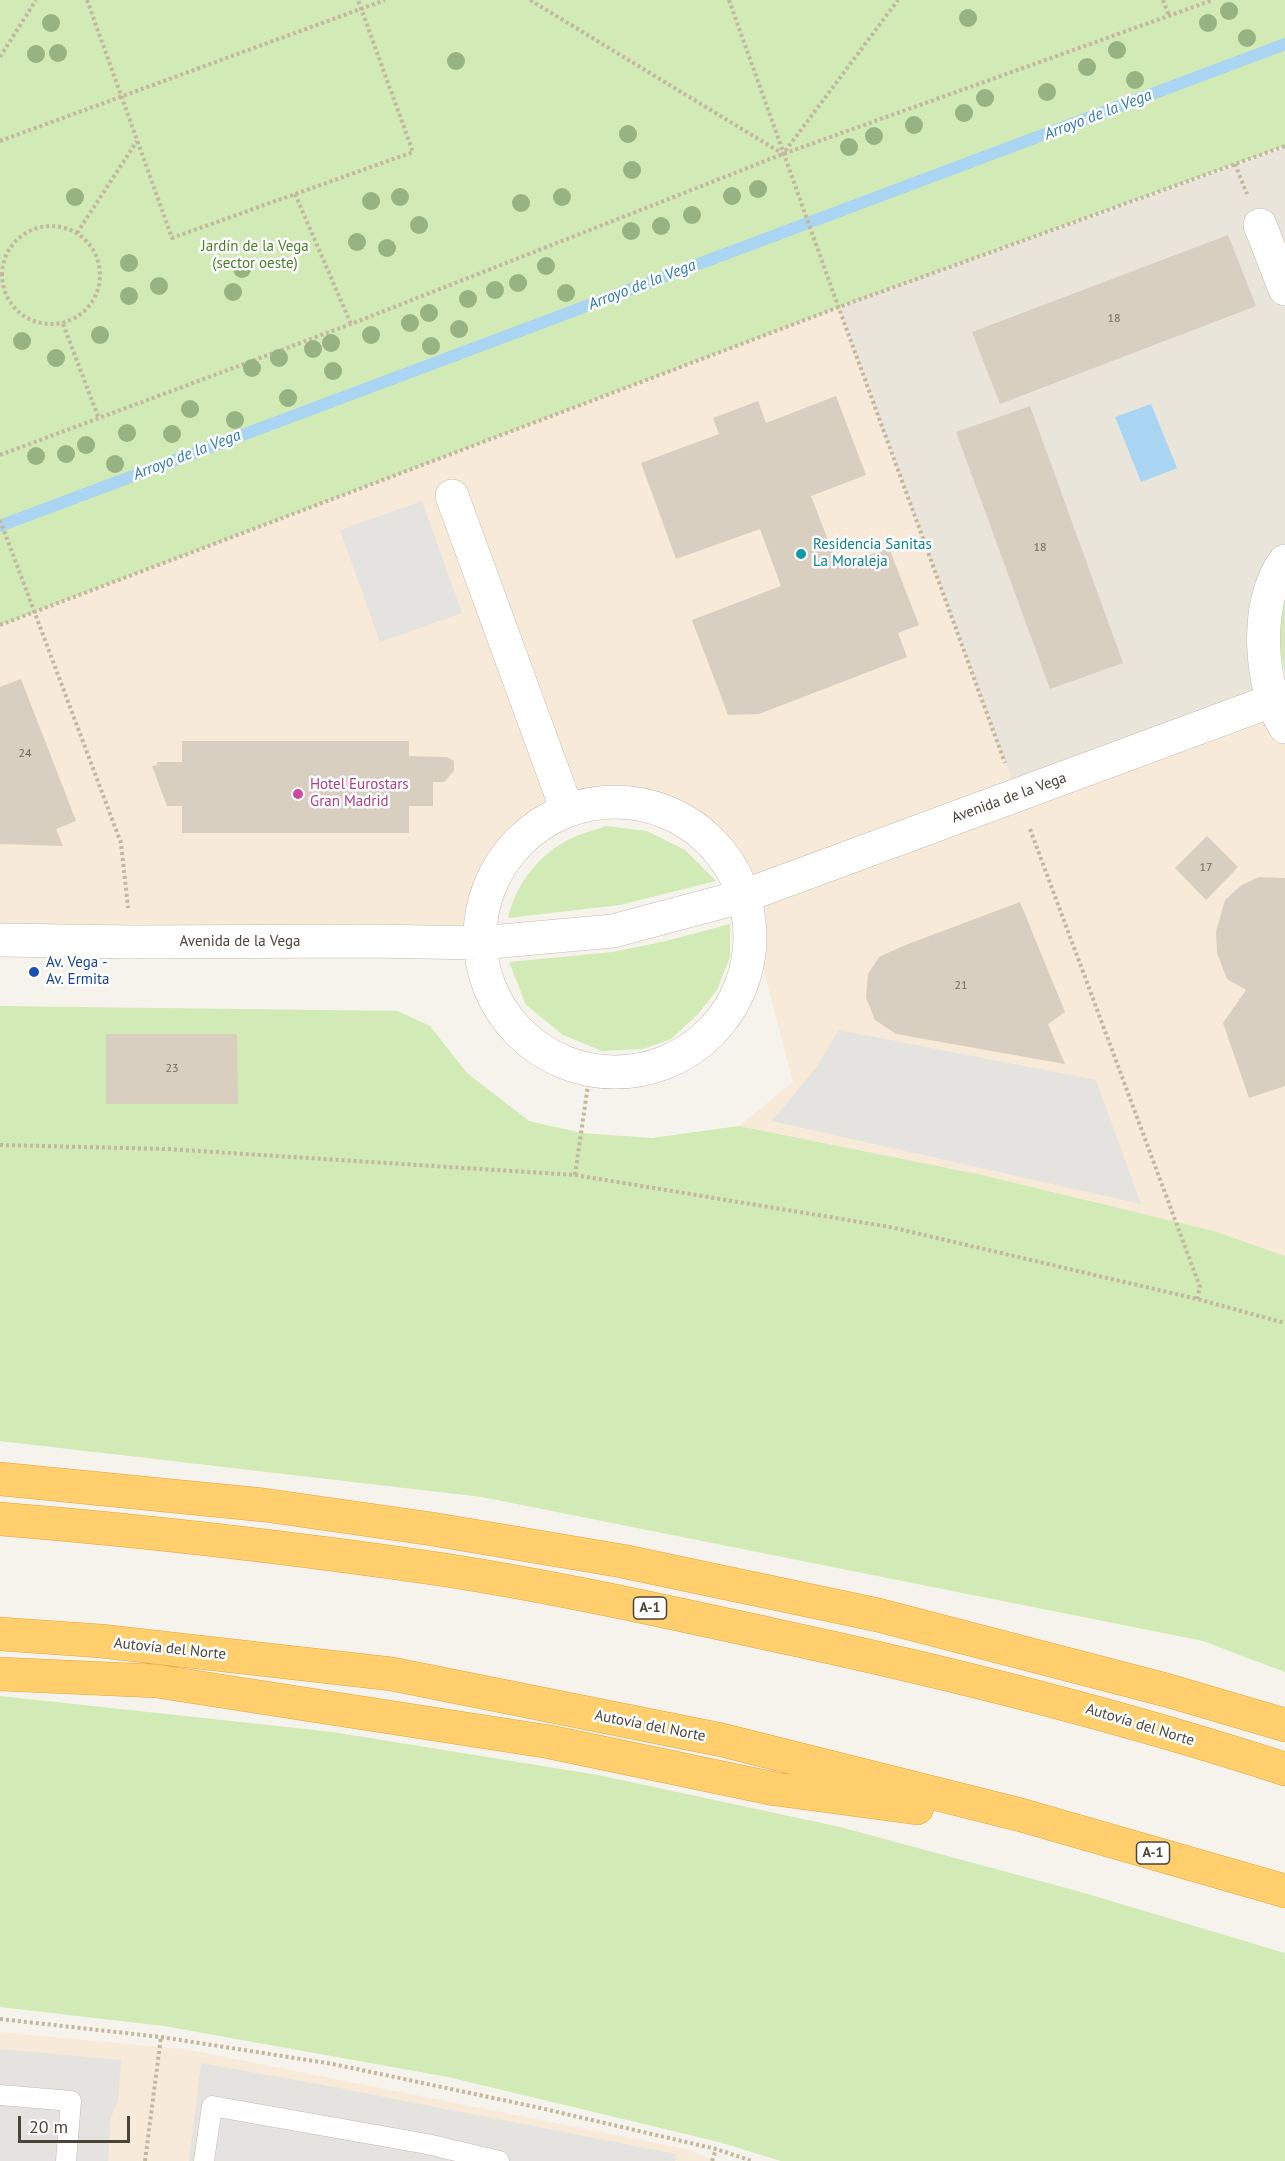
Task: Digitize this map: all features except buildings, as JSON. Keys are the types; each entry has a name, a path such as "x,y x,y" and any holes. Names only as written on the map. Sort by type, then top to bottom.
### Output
{"highway":[{"path":"3,1480 264,1505 432,1528 622,1561 878,1615 1166,1690 1285,1725"},
{"name":"Autovía del Norte","path":"0,1519 120,1529 440,1569 609,1599 864,1654 1074,1705 1285,1769"},
{"name":"Autovía del Norte","path":"0,1634 101,1641 392,1674 722,1740 1022,1815 1285,1891"},
{"path":"0,1674 156,1681 550,1742 775,1789 925,1809 1022,1815"}],"street":[{"path":"1260,225 1285,289"},
{"path":"452,496 567,810"},
{"name":"Avenida de la Vega","path":"0,940 371,941 479,944 613,931 744,896 1281,707 1267,672 1264,642 1266,605 1278,570 1285,561"},
{"path":"600,802 634,804 671,814 704,834 729,863 744,896 751,928 748,966 738,999 716,1030 688,1051 657,1066 625,1072 590,1071 555,1060 525,1040 505,1016 487,982 479,944 480,922 487,891 507,855 535,828 567,810 600,802"}],"lane":[{"path":"0,2095 71,2101 66,2161"},
{"path":"204,2161 212,2106 427,2144 499,2161"}],"path":[{"path":"0,57 36,0"},
{"path":"87,0 172,237 412,152 358,0"},
{"path":"0,141 386,0"},
{"path":"530,0 783,154"},
{"path":"729,0 833,292"},
{"path":"783,154 898,0"},
{"path":"1163,0 1169,16"},
{"path":"0,455 351,324 783,154 1213,0"},
{"path":"77,233 137,141"},
{"path":"0,625 839,307 1285,146"},
{"path":"296,194 351,324"},
{"path":"43,227 64,228 77,233 89,244 98,258 101,274 99,291 90,306 78,317 63,323 46,325 31,321 17,311 7,298 2,285 5,257 12,244 22,235 43,227"},
{"path":"0,301 7,298"},
{"path":"63,323 99,418"},
{"path":"0,520 21,572 33,613 122,843 131,942"},
{"path":"575,1175 590,1071"},
{"path":"0,1145 167,1149 575,1175 890,1227 1197,1299 1285,1323"},
{"path":"0,2019 161,2037 333,2064 536,2107 716,2149 752,2161"},
{"path":"145,2161 161,2037"},
{"path":"712,2161 716,2149"}],"shaded area":[{"path":"1285,148 1285,561 1273,700 1017,795 839,307"},
{"path":"839,307 1017,795 1273,700 1285,727 1285,1262 1214,1231 982,1175 739,1126 793,1082 744,896 729,863 704,834 671,814 634,804 600,803 567,810 535,828 507,855 487,891 480,922 479,943 0,940 0,625"},
{"path":"422,501 462,613 380,642 340,530"},
{"path":"839,1030 1096,1080 1141,1204 772,1121 815,1069"},
{"path":"0,2032 190,2050 686,2149 717,2161 0,2161"},
{"path":"0,2049 121,2060 118,2100 111,2117 108,2161 0,2161"},
{"path":"201,2063 676,2154 675,2161 189,2161"}],"green space":[{"name":"Jardín de la Vega (sector oeste)","path":"0,0 1285,0 1285,146 839,307 0,625"},
{"path":"1285,595 1285,674 1277,633"},
{"path":"606,826 647,831 685,850 716,881 620,905 508,918 516,894 545,856 581,834"},
{"path":"730,924 730,957 717,990 698,1014 671,1039 643,1049 602,1051 563,1035 526,1005 509,962 612,952"},
{"path":"0,1006 398,1011 430,1026 467,1073 529,1121 582,1133 652,1138 739,1126 982,1175 1214,1231 1285,1256 1285,1672 1203,1641 482,1497 0,1441"},
{"path":"0,1696 333,1732 598,1775 840,1827 1081,1892 1285,1953 1285,2161 781,2161 719,2142 448,2077 164,2026 0,2007"}],"water":[{"path":"1151,404 1177,468 1141,482 1115,417"}],"waterway":[{"name":"Arroyo de la Vega","path":"0,526 1285,44"}],"place":[{"name":"Residencia Sanitas La Moraleja","path":"801,554"},
{"name":"Hotel Eurostars Gran Madrid","path":"298,794"},
{"name":"Av. Vega - Av. Ermita","path":"34,972"}]}
